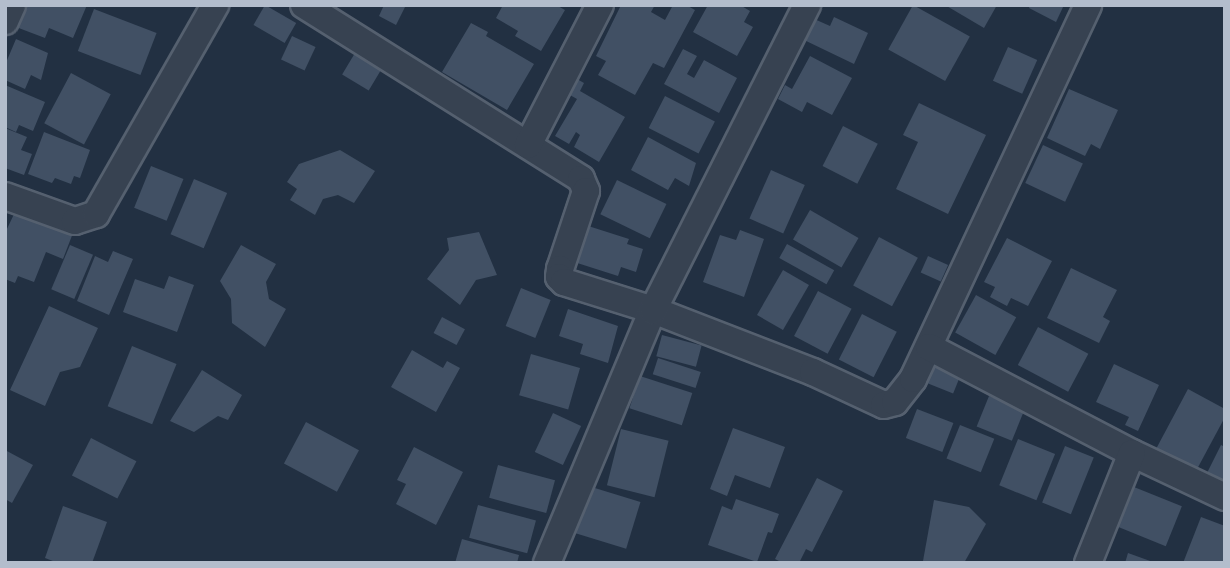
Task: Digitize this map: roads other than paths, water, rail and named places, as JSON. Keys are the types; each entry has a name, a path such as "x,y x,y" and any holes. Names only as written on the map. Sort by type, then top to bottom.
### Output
{"street":[{"path":"5,21 12,5"},
{"path":"5,196 75,221 96,214 215,5"},
{"path":"304,5 581,179 586,191 559,277 564,282 653,310 813,372 884,405 895,402 904,394 929,347 1087,5"},
{"path":"528,145 600,5"},
{"path":"547,563 653,310 807,5"},
{"path":"929,347 1132,453 1225,497"},
{"path":"1088,563 1132,453"}]}
